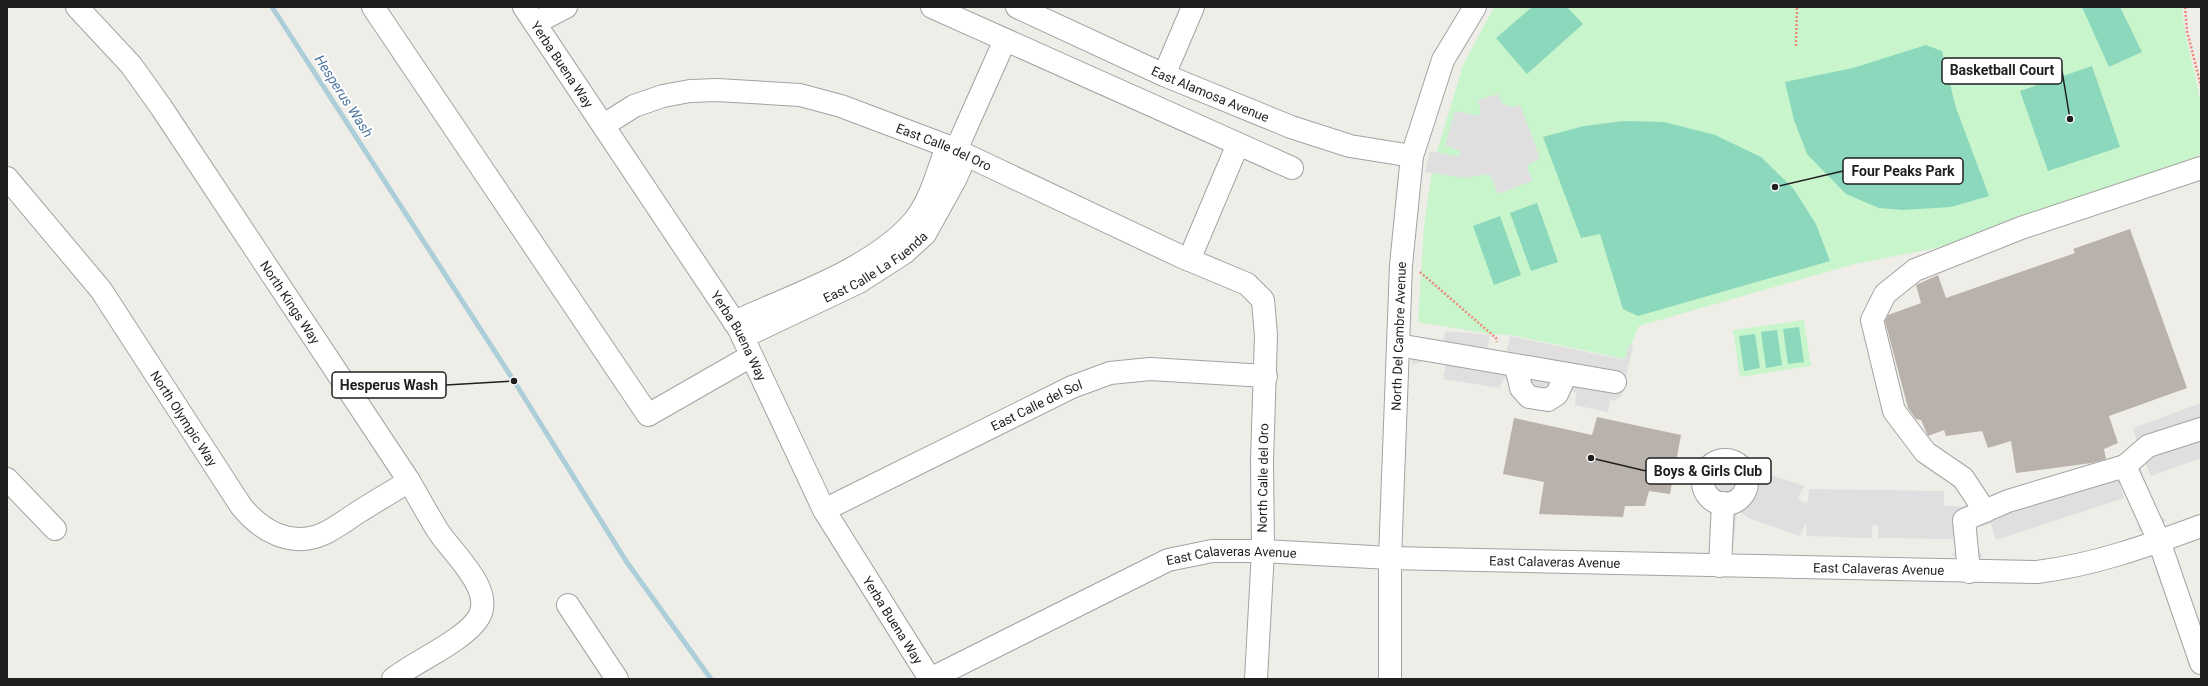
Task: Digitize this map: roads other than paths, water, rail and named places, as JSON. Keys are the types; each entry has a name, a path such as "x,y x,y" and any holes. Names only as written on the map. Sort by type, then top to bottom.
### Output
{"street":[{"name":"North Kings Way","path":"77,7 131,65 161,106 409,481 439,532 473,576 480,591 482,609 478,619 470,628 393,679"},
{"name":"East Calle La Fuenda","path":"373,7 648,415 743,338 893,243 915,220 956,150 1005,40"},
{"path":"530,15 566,7"},
{"path":"932,7 1292,168"},
{"name":"East Alamosa Avenue","path":"1017,7 1164,74 1291,127 1350,146 1412,156"},
{"path":"1164,74 1193,7"},
{"name":"North Del Cambre Avenue","path":"1390,679 1390,558 1401,265 1412,156 1443,60 1475,7"},
{"name":"Yerba Buena Way","path":"530,15 604,125 743,338 824,510 930,679"},
{"name":"East Calle del Oro","path":"604,125 634,106 663,96 690,91 757,92 800,95 841,106 956,150 1189,260 1247,284 1263,300"},
{"path":"1189,260 1238,144"},
{"path":"1985,511 1963,478 1925,452 1894,411 1872,320 1884,294 1915,270 2021,228 2201,168"},
{"name":"North Olympic Way","path":"7,178 102,290 241,506 261,527 277,536 312,538 335,528 409,481"},
{"name":"North Calle del Oro","path":"1256,679 1263,551 1262,461 1266,376 1266,336 1263,300"},
{"path":"1398,345 1615,382"},
{"path":"1516,366 1521,388 1529,397 1548,400 1557,394 1566,374"},
{"name":"East Calle del Sol","path":"824,510 1072,387 1110,373 1150,369 1266,376"},
{"path":"1969,572 1964,520 2008,501 2125,466 2148,446 2201,429"},
{"path":"2125,466 2159,541 2201,663"},
{"path":"7,479 55,529"},
{"path":"1720,566 1723,503"},
{"name":"East Calaveras Avenue","path":"930,679 1168,560 1212,551 1263,551 1390,558 1915,569 1969,572 2037,572 2100,562 2201,526"},
{"path":"568,605 617,679"}],"waterway":[{"name":"Hesperus Wash","path":"272,7 514,381 626,561 711,679"}],"place":[{"name":"Basketball Court","path":"2070,119"},
{"name":"Four Peaks Park","path":"1775,187"},
{"name":"Hesperus Wash","path":"514,381"},
{"name":"Boys & Girls Club","path":"1591,458"}]}
